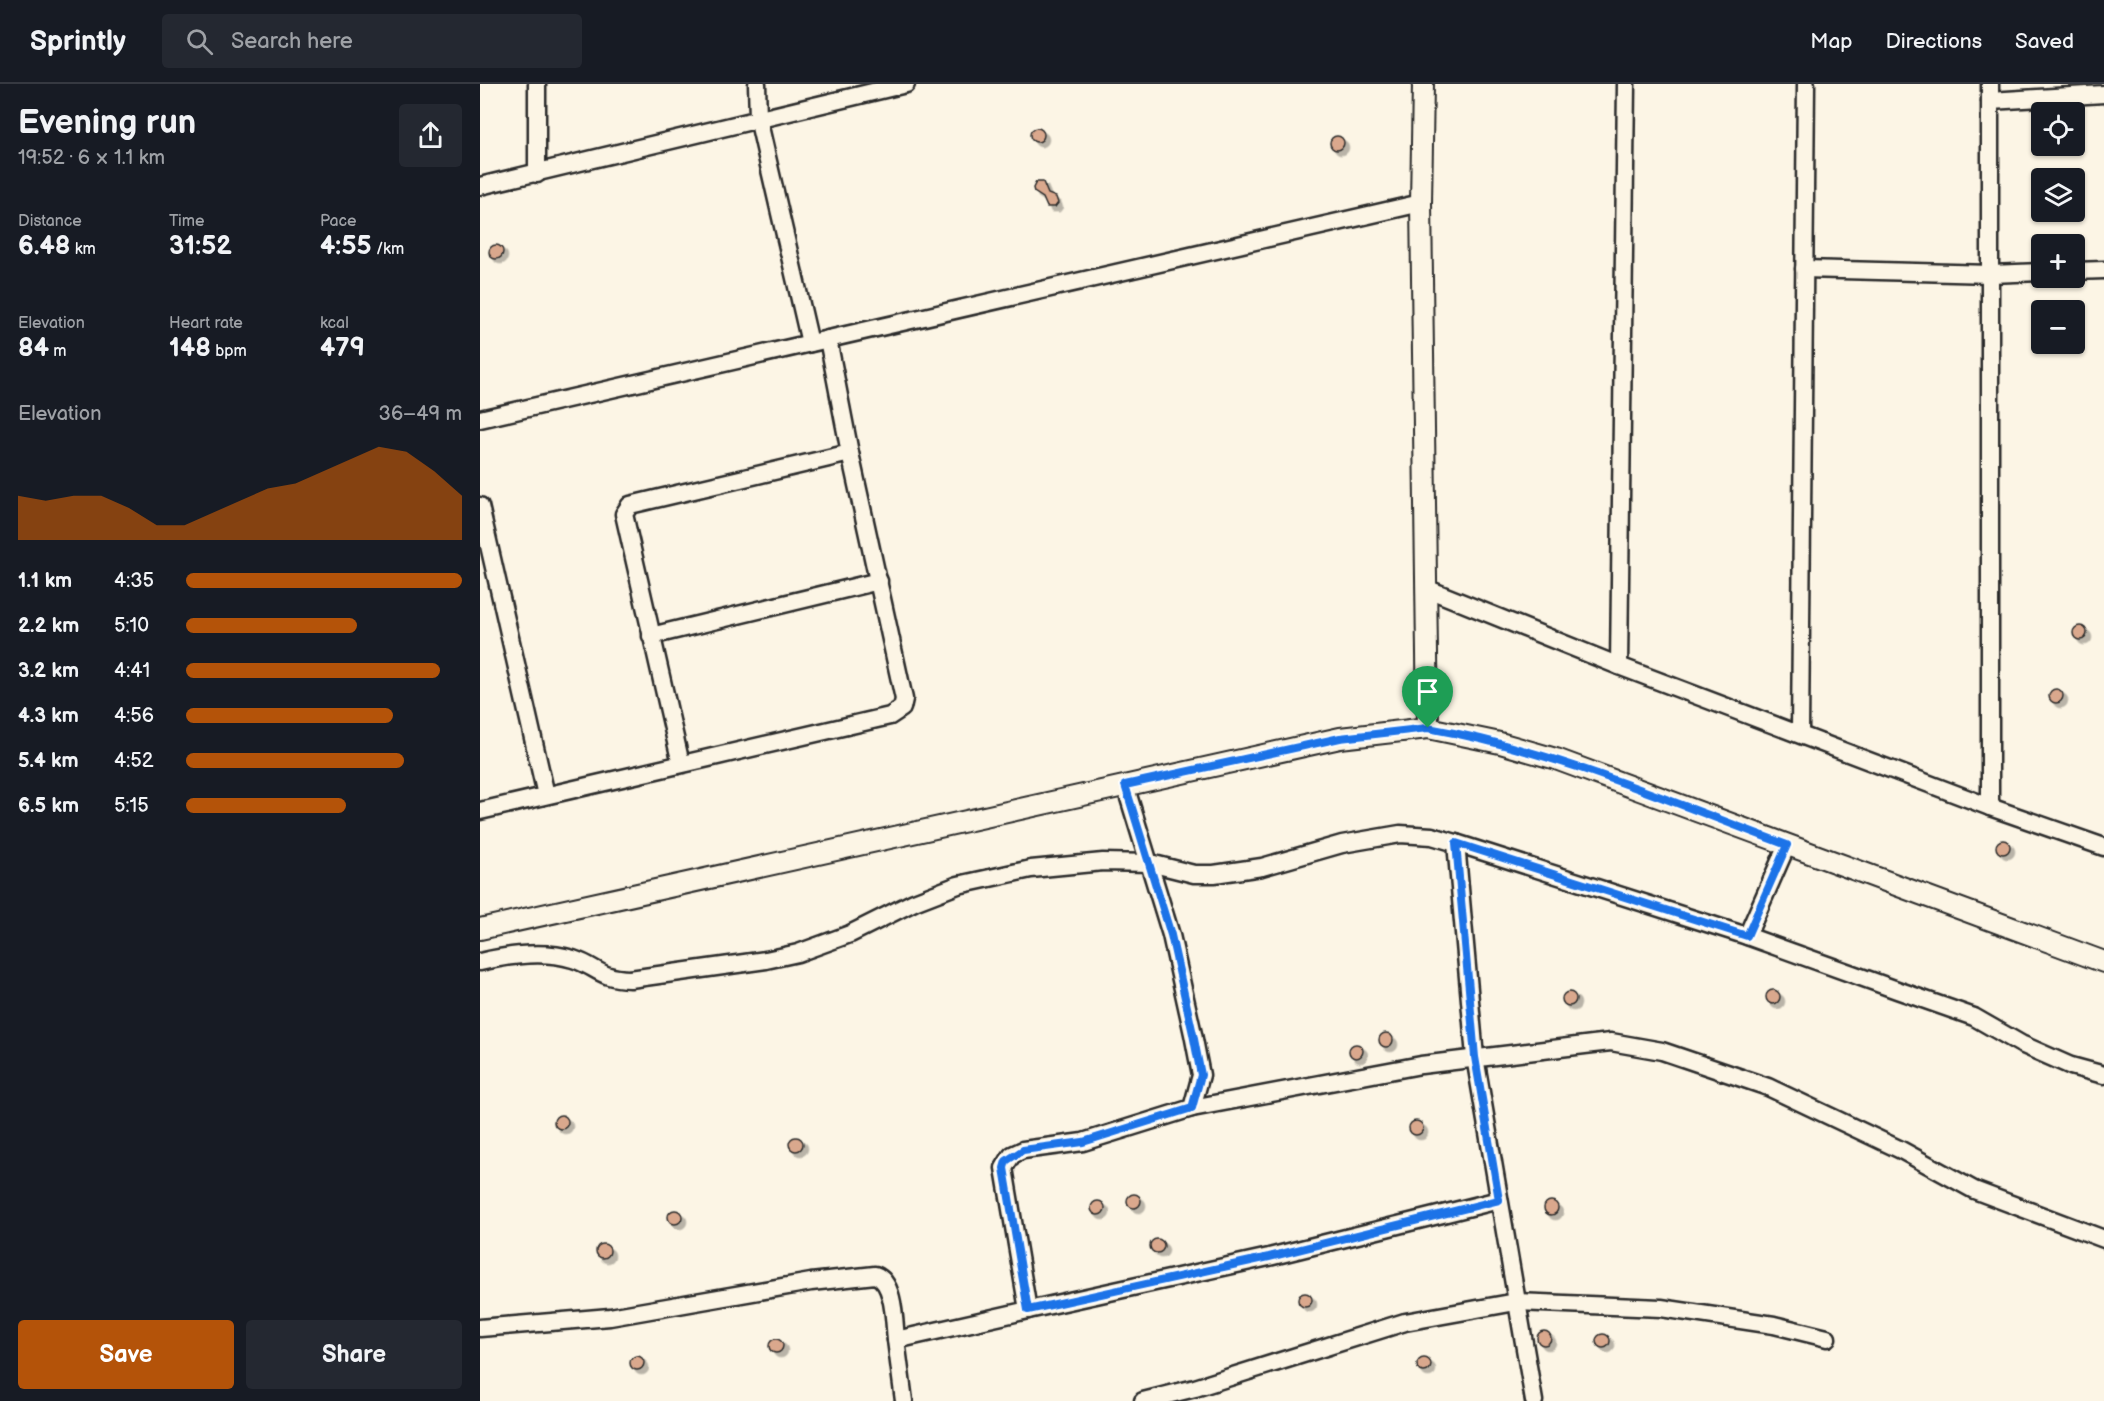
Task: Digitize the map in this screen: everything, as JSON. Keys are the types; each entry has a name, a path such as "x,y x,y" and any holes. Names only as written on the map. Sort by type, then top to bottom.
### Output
{"street":[{"path":"537,84 537,174"},
{"path":"757,84 758,118 810,343"},
{"path":"480,186 906,84"},
{"path":"1423,84 1421,203 1428,589 1428,728"},
{"path":"1619,666 1626,84"},
{"path":"1800,733 1806,84"},
{"path":"1990,807 1990,92 2104,94"},
{"path":"480,419 1421,203"},
{"path":"1804,269 1991,274 2031,272"},
{"path":"2085,271 2104,270"},
{"path":"480,811 897,712 904,699 850,453 828,339"},
{"path":"681,764 624,514 626,509 630,505 850,453"},
{"path":"480,506 484,540 546,795"},
{"path":"651,636 879,580"},
{"path":"1428,589 1619,666 1990,807 2104,847"},
{"path":"480,929 1340,738 1428,728 1500,743 1556,759 2104,962"},
{"path":"1125,785 1171,935 1201,1075 1192,1108"},
{"path":"480,963 516,955 549,955 573,959 611,978 630,979 766,960 798,953 850,934 914,902 958,885 1031,869 1103,862 1150,863 1194,874 1214,874 1262,867 1342,844 1400,834 1432,836 1747,936 1974,1017 2021,1044 2071,1066 2104,1075"},
{"path":"1456,843 1475,1057 1534,1401"},
{"path":"1747,936 1787,845"},
{"path":"1028,1310 1004,1168 1006,1161 1023,1150 1083,1142 1192,1108 1475,1057 1611,1042 1662,1051 1809,1104 1974,1190 2104,1239"},
{"path":"897,1340 1269,1257 1499,1200"},
{"path":"480,1328 610,1317 812,1282 875,1275 887,1287 897,1340 904,1401"},
{"path":"1143,1401 1195,1388 1404,1322 1516,1302 1661,1308 1774,1324 1827,1338"}],"building":[{"path":"1037,128 1042,130 1044,135 1042,140 1037,142 1032,140 1030,135 1032,130"},
{"path":"1337,136 1342,138 1344,143 1342,148 1337,150 1332,148 1330,143 1332,138"},
{"path":"1036,182 1043,182 1048,194 1056,197 1058,203 1055,207 1047,207 1043,198 1034,192"},
{"path":"496,245 501,247 503,252 501,257 496,259 491,257 489,252 491,247"},
{"path":"2080,626 2085,628 2087,633 2085,638 2080,640 2075,638 2073,633 2075,628"},
{"path":"2056,689 2061,691 2063,696 2061,701 2056,703 2051,701 2049,696 2051,691"},
{"path":"2003,840 2008,842 2010,847 2008,852 2003,854 1998,852 1996,847 1998,842"},
{"path":"1773,990 1778,992 1780,997 1778,1002 1773,1004 1768,1002 1766,997 1768,992"},
{"path":"1569,992 1574,994 1576,999 1574,1004 1569,1006 1564,1004 1562,999 1564,994"},
{"path":"1386,1033 1391,1035 1393,1040 1391,1045 1386,1047 1381,1045 1379,1040 1381,1035"},
{"path":"1356,1044 1361,1046 1363,1051 1361,1056 1356,1058 1351,1056 1349,1051 1351,1046"},
{"path":"561,1115 566,1117 568,1122 566,1127 561,1129 556,1127 554,1122 556,1117"},
{"path":"1416,1121 1421,1123 1423,1128 1421,1133 1416,1135 1411,1133 1409,1128 1411,1123"},
{"path":"796,1137 801,1139 803,1144 801,1149 796,1151 791,1149 789,1144 791,1139"},
{"path":"1134,1194 1139,1196 1141,1201 1139,1206 1134,1208 1129,1206 1127,1201 1129,1196"},
{"path":"1098,1201 1103,1203 1105,1208 1103,1213 1098,1215 1093,1213 1091,1208 1093,1203"},
{"path":"1551,1201 1556,1203 1558,1208 1556,1213 1551,1215 1546,1213 1544,1208 1546,1203"},
{"path":"675,1210 680,1212 682,1217 680,1222 675,1224 670,1222 668,1217 670,1212"},
{"path":"1157,1239 1162,1241 1164,1246 1162,1251 1157,1253 1152,1251 1150,1246 1152,1241"},
{"path":"603,1244 608,1246 610,1251 608,1256 603,1258 598,1256 596,1251 598,1246"},
{"path":"1305,1293 1310,1295 1312,1300 1310,1305 1305,1307 1300,1305 1298,1300 1300,1295"},
{"path":"1544,1331 1549,1333 1551,1338 1549,1343 1544,1345 1539,1343 1537,1338 1539,1333"},
{"path":"1603,1334 1608,1336 1610,1341 1608,1346 1603,1348 1598,1346 1596,1341 1598,1336"},
{"path":"776,1339 781,1341 783,1346 781,1351 776,1353 771,1351 769,1346 771,1341"},
{"path":"637,1356 642,1358 644,1363 642,1368 637,1370 632,1368 630,1363 632,1358"},
{"path":"1424,1358 1429,1360 1431,1365 1429,1370 1424,1372 1419,1370 1417,1365 1419,1360"}],"route":[{"path":"1428,728 1500,743 1556,759 1787,845 1747,936 1456,843 1475,1057 1499,1200 1269,1257 1028,1310 1004,1168 1006,1161 1023,1150 1083,1142 1192,1108 1200,1083 1201,1075 1193,1034 1171,935 1125,785 1340,738 1428,728"}]}
